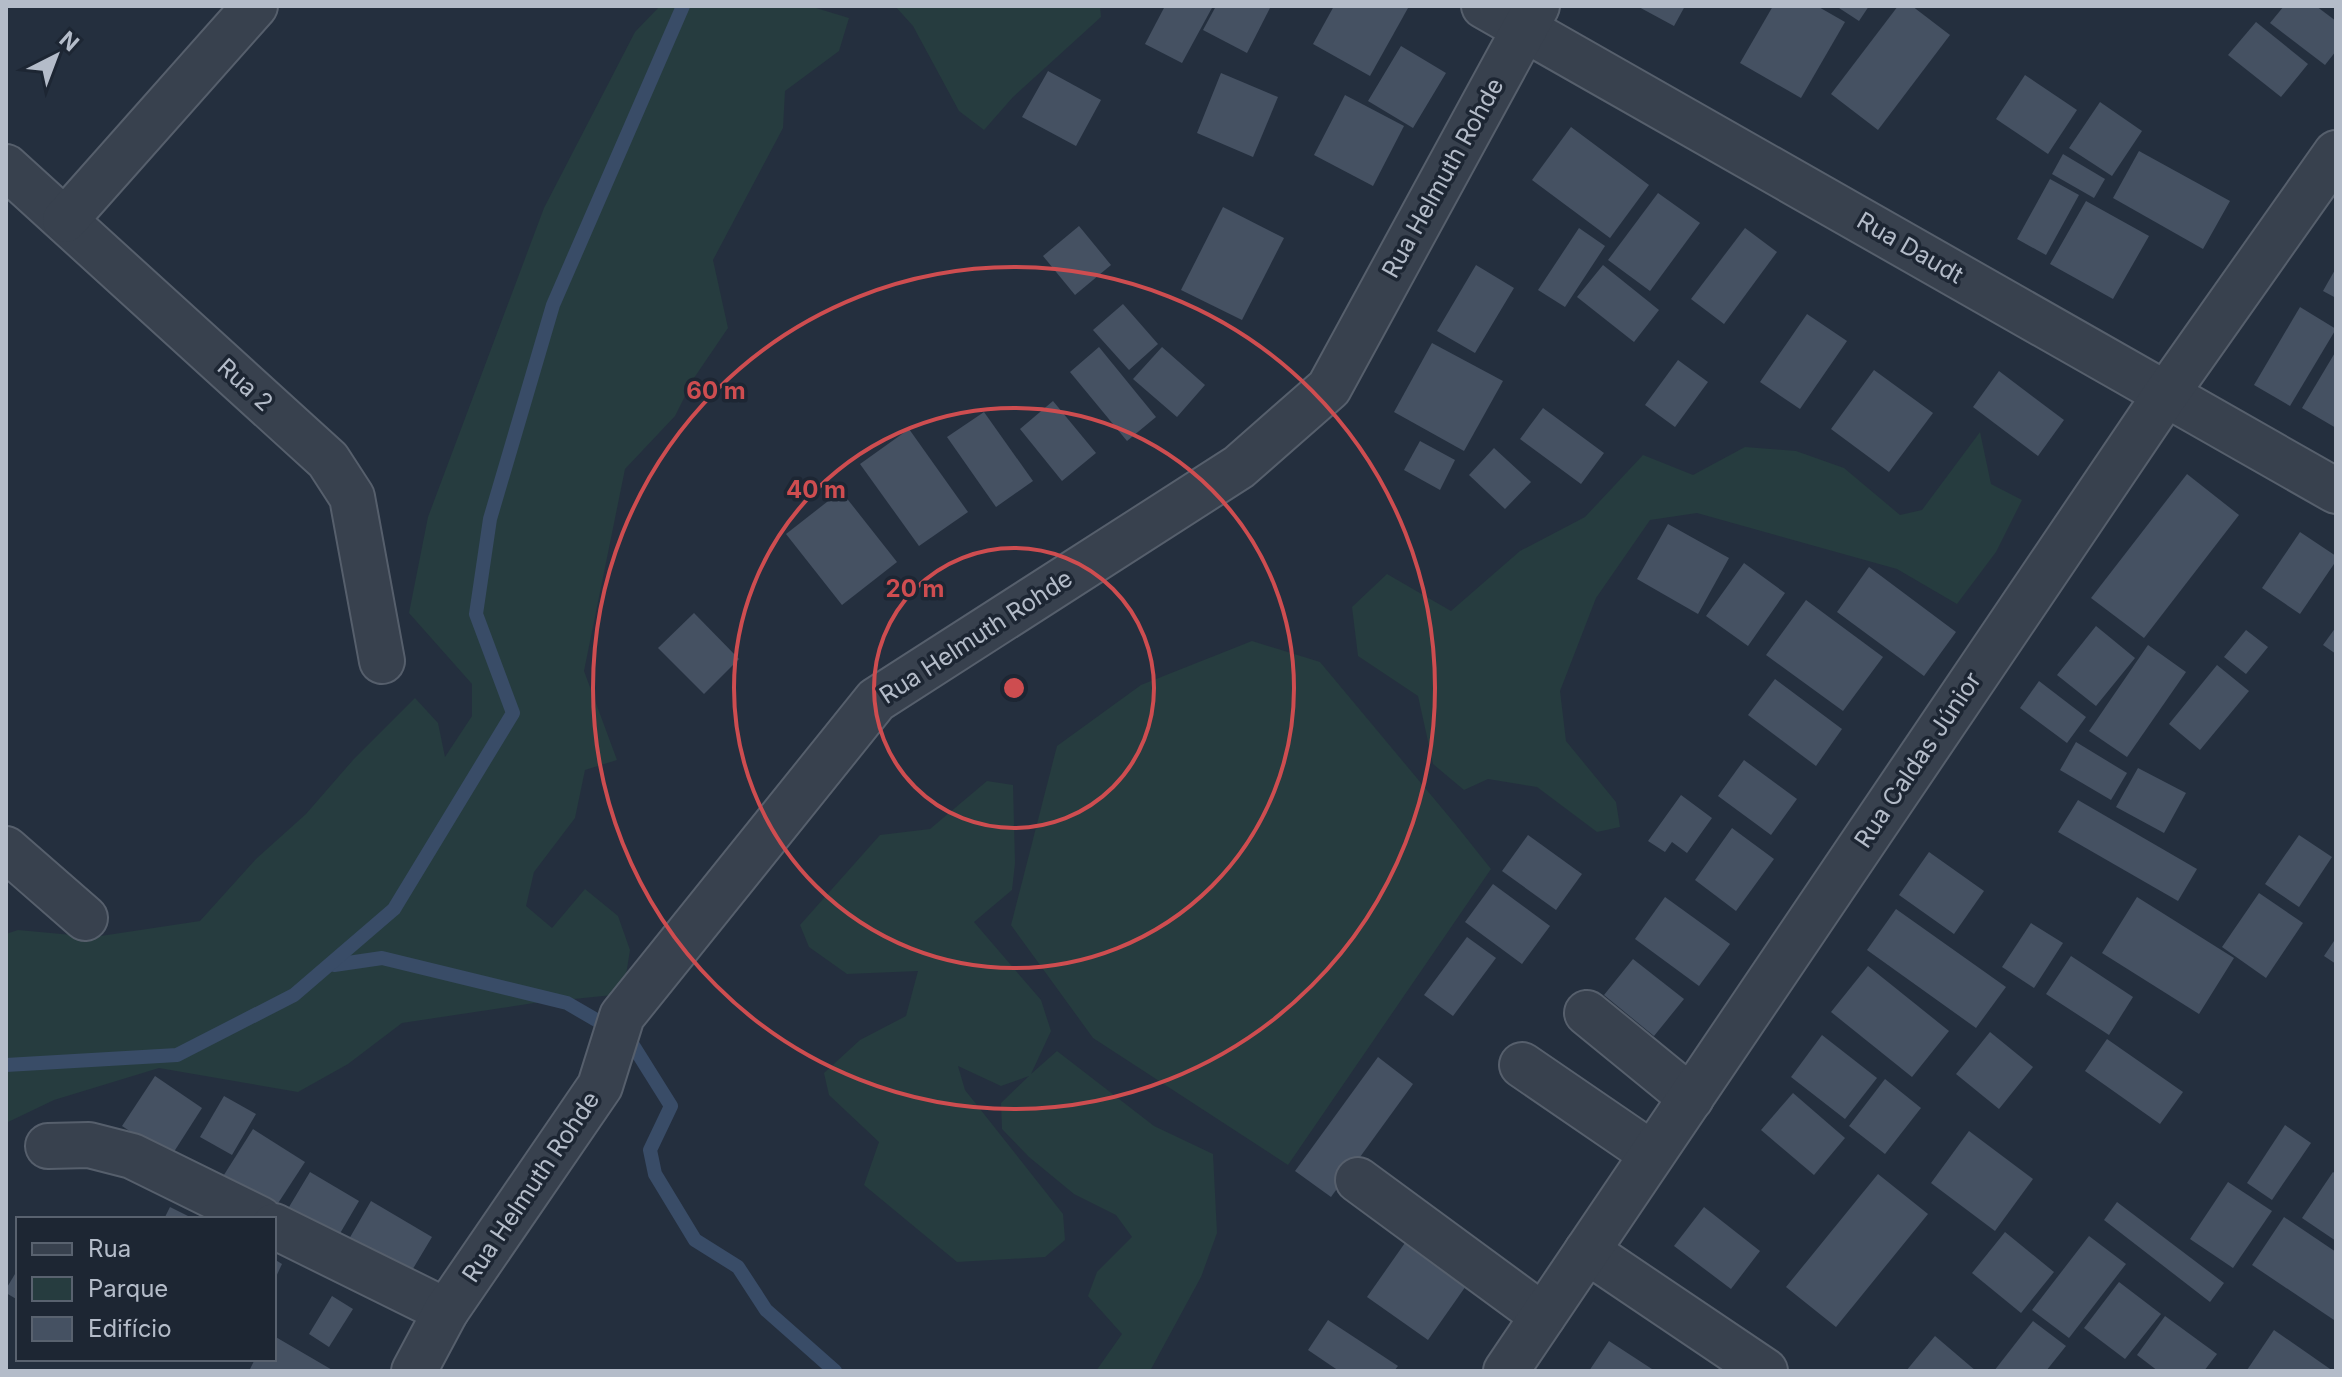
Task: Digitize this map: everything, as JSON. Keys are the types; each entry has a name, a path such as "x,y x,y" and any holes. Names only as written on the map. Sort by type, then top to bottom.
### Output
{"street":[{"path":"65,220 255,6"},
{"name":"Rua Daudt","path":"1484,6 1531,17 2166,394 2336,491"},
{"name":"Rua Helmuth Rohde","path":"414,1371 446,1311 600,1086 622,1016 876,700 1239,467 1329,388 1531,17"},
{"name":"Rua Caldas Júnior","path":"1506,1371 2166,394 2336,153"},
{"name":"Rua 2","path":"6,167 328,460 352,497 382,661"},
{"path":"6,849 85,918"},
{"path":"1587,1013 1691,1098"},
{"path":"1522,1065 1652,1154"},
{"path":"48,1146 89,1145 132,1156 256,1217"},
{"path":"1358,1180 1543,1316"},
{"path":"276,1227 446,1311"},
{"path":"1587,1251 1765,1371"}],"green space":[{"path":"660,6 814,6 849,18 839,51 785,91 783,128 713,260 728,328 694,378 675,416 625,469 584,671 617,760 585,770 575,818 534,872 526,906 552,928 585,889 618,916 630,950 623,994 534,1003 402,1023 348,1064 298,1092 159,1068 54,1100 6,1123 6,934 18,930 94,937 200,921 256,859 306,814 353,760 415,698 438,723 445,757 472,716 472,684 409,613 428,517 544,208 635,32"},
{"path":"895,6 1100,6 1101,17 1013,97 984,130 959,111 913,26"},
{"path":"1980,432 1991,484 2022,500 1996,552 1957,604 1897,569 1697,513 1650,520 1596,598 1560,691 1566,741 1616,802 1620,827 1597,832 1537,787 1488,779 1464,790 1433,764 1418,696 1358,656 1352,607 1387,574 1451,611 1520,551 1585,517 1643,455 1693,475 1745,447 1796,451 1844,468 1900,515 1922,510"},
{"path":"1252,641 1320,662 1491,869 1288,1165 1093,1038 1011,925 1057,746 1141,685"},
{"path":"987,781 1013,785 1015,863 1012,890 974,922 1041,1000 1051,1031 1031,1074 1057,1051 1154,1126 1213,1154 1217,1233 1201,1277 1150,1371 1096,1371 1122,1334 1088,1296 1097,1272 1132,1237 1116,1215 1074,1194 1029,1157 1002,1129 1001,1103 1029,1076 1001,1086 958,1066 965,1090 1063,1214 1065,1240 1045,1257 957,1262 864,1185 879,1142 829,1095 824,1073 860,1040 906,1016 918,971 847,974 809,947 800,925 880,835 930,829"}],"building":[{"path":"1165,6 1213,6 1182,63 1145,44"},
{"path":"1216,6 1271,6 1247,53 1203,30"},
{"path":"1334,6 1408,8 1370,76 1313,44"},
{"path":"1637,6 1685,6 1674,26"},
{"path":"1773,6 1817,6 1845,22 1801,98 1740,63"},
{"path":"1836,6 1869,6 1859,21"},
{"path":"1898,6 1912,6 1950,35 1878,130 1831,94"},
{"path":"2284,6 2316,6 2336,21 2336,51 2325,65 2270,23"},
{"path":"2256,22 2308,64 2281,97 2228,55"},
{"path":"1401,46 1446,73 1413,128 1368,101"},
{"path":"1048,71 1101,100 1076,146 1022,117"},
{"path":"1221,73 1278,97 1253,157 1197,133"},
{"path":"2025,75 2077,110 2048,154 1996,119"},
{"path":"1345,95 1404,126 1373,186 1314,155"},
{"path":"2100,102 2142,131 2112,176 2069,148"},
{"path":"1571,127 1649,185 1610,238 1532,180"},
{"path":"2139,151 2230,201 2203,249 2113,198"},
{"path":"2063,154 2105,179 2094,198 2052,174"},
{"path":"2050,179 2079,195 2046,255 2017,239"},
{"path":"1658,193 1700,223 1650,291 1608,260"},
{"path":"2086,201 2149,236 2113,299 2050,264"},
{"path":"1223,207 1284,238 1242,320 1181,290"},
{"path":"1079,226 1111,265 1075,295 1043,256"},
{"path":"1579,228 1605,246 1565,307 1538,290"},
{"path":"1745,228 1777,252 1724,324 1691,299"},
{"path":"1476,265 1514,288 1475,353 1437,331"},
{"path":"1603,265 1659,310 1634,342 1577,297"},
{"path":"2336,268 2336,298 2323,291"},
{"path":"1123,304 1158,344 1129,370 1093,330"},
{"path":"2300,307 2336,329 2290,406 2254,385"},
{"path":"1807,314 1847,341 1800,409 1760,382"},
{"path":"1432,343 1503,381 1464,451 1394,412"},
{"path":"1099,347 1156,417 1127,441 1070,372"},
{"path":"1162,347 1205,385 1177,417 1133,379"},
{"path":"2336,351 2336,428 2302,408"},
{"path":"1678,360 1708,382 1675,427 1645,405"},
{"path":"1874,370 1933,413 1889,472 1831,429"},
{"path":"1999,371 2064,420 2038,456 1973,407"},
{"path":"1053,401 1096,453 1062,481 1020,429"},
{"path":"1543,408 1604,453 1581,484 1520,439"},
{"path":"984,412 1033,481 996,507 947,437"},
{"path":"909,429 968,512 919,546 860,464"},
{"path":"1420,441 1455,460 1440,490 1404,470"},
{"path":"1494,448 1531,482 1505,509 1469,475"},
{"path":"2187,474 2239,515 2144,638 2091,598"},
{"path":"841,491 897,562 842,605 786,534"},
{"path":"1668,524 1729,558 1698,614 1637,579"},
{"path":"2300,532 2336,556 2336,561 2300,614 2262,588"},
{"path":"1744,563 1785,593 1748,646 1706,616"},
{"path":"1869,567 1956,632 1924,676 1837,612"},
{"path":"1806,600 1883,657 1843,711 1766,655"},
{"path":"694,613 739,659 704,694 658,648"},
{"path":"2096,626 2135,658 2096,706 2057,675"},
{"path":"2336,627 2336,654 2323,645"},
{"path":"2246,630 2268,647 2246,674 2224,657"},
{"path":"2148,645 2186,672 2127,757 2089,731"},
{"path":"2217,665 2249,691 2200,750 2169,724"},
{"path":"1775,679 1842,729 1816,766 1748,715"},
{"path":"2039,681 2086,717 2067,743 2020,708"},
{"path":"2076,742 2127,773 2111,800 2060,770"},
{"path":"1744,760 1797,799 1771,835 1718,796"},
{"path":"2138,768 2186,793 2164,833 2116,807"},
{"path":"1681,795 1712,818 1687,853 1672,842 1665,852 1648,841"},
{"path":"2078,800 2197,869 2178,901 2058,832"},
{"path":"1732,828 1774,859 1736,911 1695,880"},
{"path":"1528,835 1582,874 1556,910 1502,871"},
{"path":"2299,835 2332,857 2299,907 2265,884"},
{"path":"1929,852 1984,891 1954,934 1899,895"},
{"path":"1493,884 1550,926 1522,964 1465,922"},
{"path":"2259,893 2303,923 2266,978 2222,947"},
{"path":"1665,897 1730,944 1699,986 1635,939"},
{"path":"2137,897 2234,958 2199,1014 2102,953"},
{"path":"1896,909 2006,987 1976,1028 1867,950"},
{"path":"2031,923 2063,943 2034,988 2002,967"},
{"path":"1467,937 1496,958 1453,1016 1424,995"},
{"path":"2336,938 2336,964 2324,956"},
{"path":"2071,956 2133,997 2109,1035 2046,994"},
{"path":"1633,959 1684,999 1654,1036 1604,995"},
{"path":"1868,966 1949,1031 1912,1077 1831,1012"},
{"path":"1990,1032 2033,1067 1999,1109 1956,1074"},
{"path":"1822,1035 1877,1078 1845,1119 1791,1077"},
{"path":"2107,1039 2183,1092 2160,1124 2085,1071"},
{"path":"1378,1057 1413,1084 1331,1197 1295,1171"},
{"path":"155,1076 202,1108 170,1158 122,1126"},
{"path":"1885,1079 1921,1108 1885,1154 1849,1126"},
{"path":"1793,1093 1845,1138 1814,1175 1761,1130"},
{"path":"224,1096 256,1114 232,1155 200,1137"},
{"path":"2285,1125 2311,1143 2272,1200 2247,1183"},
{"path":"253,1129 305,1162 273,1211 222,1178"},
{"path":"1969,1131 2033,1179 1995,1231 1931,1183"},
{"path":"310,1172 359,1201 335,1242 286,1212"},
{"path":"2333,1172 2336,1174 2336,1241 2302,1218"},
{"path":"1878,1174 1928,1214 1836,1327 1786,1287"},
{"path":"2228,1182 2272,1211 2233,1268 2190,1239"},
{"path":"371,1201 432,1237 405,1282 345,1246"},
{"path":"2117,1202 2224,1283 2210,1302 2104,1220"},
{"path":"170,1207 190,1217 165,1217"},
{"path":"1704,1207 1760,1251 1731,1289 1674,1246"},
{"path":"2284,1217 2336,1252 2334,1320 2252,1265"},
{"path":"2005,1232 2054,1272 2021,1313 1972,1273"},
{"path":"2089,1236 2126,1264 2069,1338 2032,1310"},
{"path":"1407,1240 1468,1283 1428,1340 1367,1297"},
{"path":"276,1260 282,1264 276,1277"},
{"path":"16,1272 16,1299 6,1293"},
{"path":"2119,1282 2161,1314 2125,1359 2084,1328"},
{"path":"332,1296 353,1309 329,1347 309,1334"},
{"path":"2165,1316 2217,1354 2204,1371 2158,1371 2137,1355"},
{"path":"1328,1320 1398,1366 1394,1371 1339,1371 1308,1350"},
{"path":"2033,1321 2066,1346 2046,1371 1994,1371"},
{"path":"2274,1330 2333,1371 2247,1370"},
{"path":"1935,1336 1976,1371 1906,1371"},
{"path":"276,1337 334,1371 253,1371 250,1369 254,1361 276,1361"},
{"path":"1609,1341 1655,1371 1589,1371"}],"waterway":[{"path":"6,1065 177,1055 294,995 394,909 513,713 476,614 490,519 553,305 683,6"},
{"path":"334,965 382,958 567,1003 629,1039 671,1106 650,1150 655,1174 695,1240 738,1267 766,1310 835,1371"}]}
